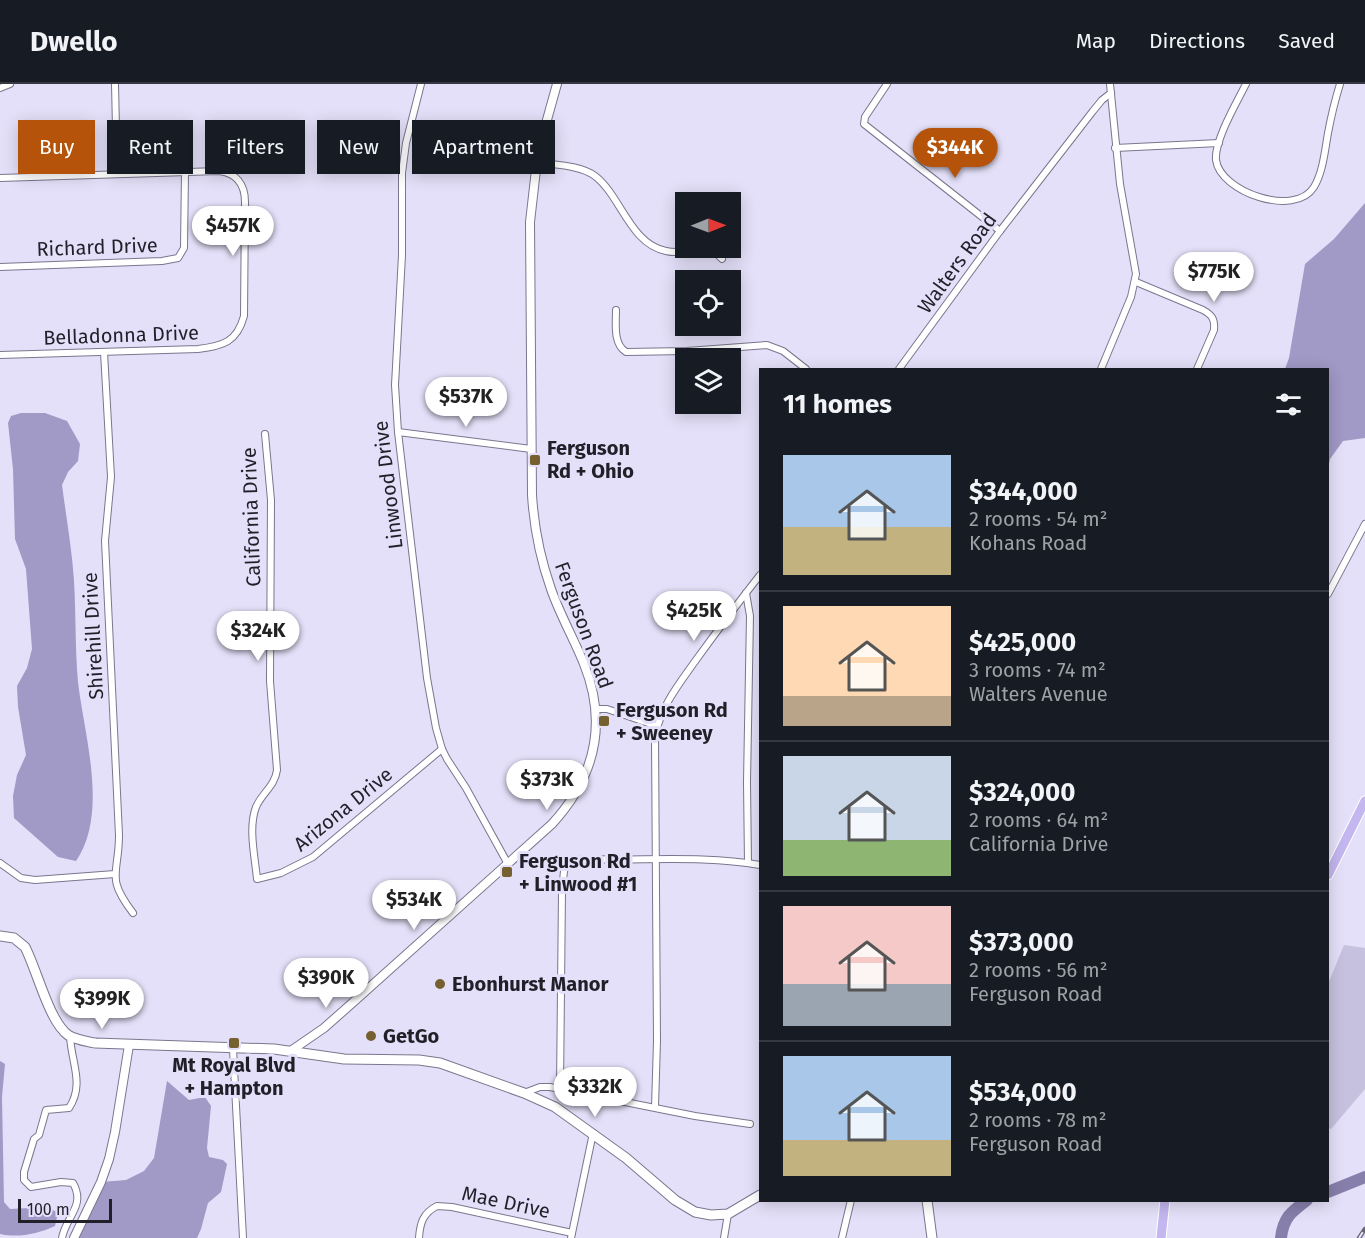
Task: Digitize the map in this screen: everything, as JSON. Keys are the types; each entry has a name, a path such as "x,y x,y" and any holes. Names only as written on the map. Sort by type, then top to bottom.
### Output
{"main road":[{"path":"1329,873 1365,801"},
{"path":"0,936 14,938 25,947 58,1024 70,1036 95,1043 292,1050 344,1059 431,1061 454,1067 555,1107 593,1133 686,1208 704,1214 728,1214 759,1196"},
{"path":"927,1202 932,1238"},
{"path":"1161,1238 1165,1202"}],"street":[{"path":"0,88 10,84"},
{"path":"115,84 116,120"},
{"name":"Linwood Drive","path":"421,84 406,143 402,173 402,255 395,385 398,432 427,678 442,749 508,864"},
{"name":"Ferguson Road","path":"546,120 557,84"},
{"path":"888,84 865,117 864,124 1000,231"},
{"path":"1101,368 1136,282 1134,257 1123,205 1115,148 1110,84"},
{"path":"1246,84 1219,143 1216,154 1217,167 1228,181 1267,200 1284,201 1301,198 1311,191 1317,181 1340,84"},
{"name":"Walters Road","path":"900,368 1000,231 1102,99 1111,93"},
{"path":"1115,148 1219,143"},
{"path":"555,165 580,170 595,176 607,188 643,238 659,249 680,253 712,249 722,259"},
{"name":"Belladonna Drive","path":"0,355 209,348 229,341 239,330 245,306 244,191 240,182 228,173 193,171"},
{"name":"Belladonna Drive","path":"0,178 107,173"},
{"name":"Richard Drive","path":"0,267 162,261 178,258 184,248 185,174"},
{"name":"Ferguson Road","path":"292,1050 324,1028 552,824 578,789 593,752 596,709 593,689 543,567 535,525 531,448 529,240 536,174"},
{"path":"1136,282 1203,310 1212,316 1215,324 1214,330 1197,368"},
{"path":"616,310 617,337 620,348 626,352 687,351 767,345 783,351 805,368"},
{"name":"Shirehill Drive","path":"104,352 111,477 105,541 119,835 115,874 119,892 133,913"},
{"path":"398,432 531,448"},
{"name":"California Drive","path":"257,879 253,818 258,802 274,782 277,770 271,705 271,500 265,434"},
{"path":"1329,592 1365,524"},
{"path":"655,1107 657,1048 654,756 657,726 673,693 759,576"},
{"path":"746,593 750,616 748,863"},
{"path":"596,709 607,709 657,726"},
{"name":"Arizona Drive","path":"257,879 281,873 313,857 442,749"},
{"path":"560,1088 562,891 564,871 568,862 586,859 711,859 759,865"},
{"path":"0,863 21,878 35,880 115,874"},
{"path":"62,1238 78,1200 73,1183 61,1182 31,1186 24,1180 24,1172 46,1110 69,1108 75,1099 77,1075 70,1036"},
{"path":"74,1238 101,1182 108,1159 115,1132 129,1045"},
{"path":"233,1049 243,1238"},
{"path":"524,1093 540,1087 560,1088 750,1124"},
{"path":"571,1235 593,1133"},
{"path":"843,1238 851,1202"},
{"name":"Mae Drive","path":"419,1238 425,1215 437,1206 452,1207 571,1235"},
{"path":"724,1238 728,1214"}],"shaded area":[{"path":"1365,203 1365,438 1343,441 1329,464 1329,368 1285,368 1305,264 1334,239"},
{"path":"21,413 45,413 67,421 80,444 78,461 68,472 62,485 75,593 78,682 89,749 93,797 86,842 76,861 58,857 14,818 13,796 17,775 26,755 17,686 27,668 32,649 26,569 15,539 13,469 8,423 11,416"},
{"path":"1344,945 1365,948 1365,1089 1331,1129 1329,1128 1329,982"},
{"path":"0,1061 5,1064 2,1097 4,1202 10,1209 48,1207 58,1213 55,1226 28,1235 0,1234"},
{"path":"167,1081 189,1100 205,1097 211,1106 207,1148 209,1157 223,1160 227,1164 221,1192 208,1203 197,1238 74,1238 101,1182 126,1180 144,1171 154,1158"}],"waterway":[{"path":"1329,1192 1365,1177"},
{"path":"1281,1238 1289,1216 1304,1202"}],"railway":[{"path":"1359,1238 1365,1229"}],"place":[{"name":"Ferguson Rd + Ohio","path":"535,460"},
{"name":"Ferguson Rd + Sweeney","path":"604,721"},
{"name":"Ferguson Rd + Linwood #1","path":"507,872"},
{"name":"Ebonhurst Manor","path":"440,984"},
{"name":"GetGo","path":"371,1036"},
{"name":"Mt Royal Blvd + Hampton","path":"234,1043"}]}
